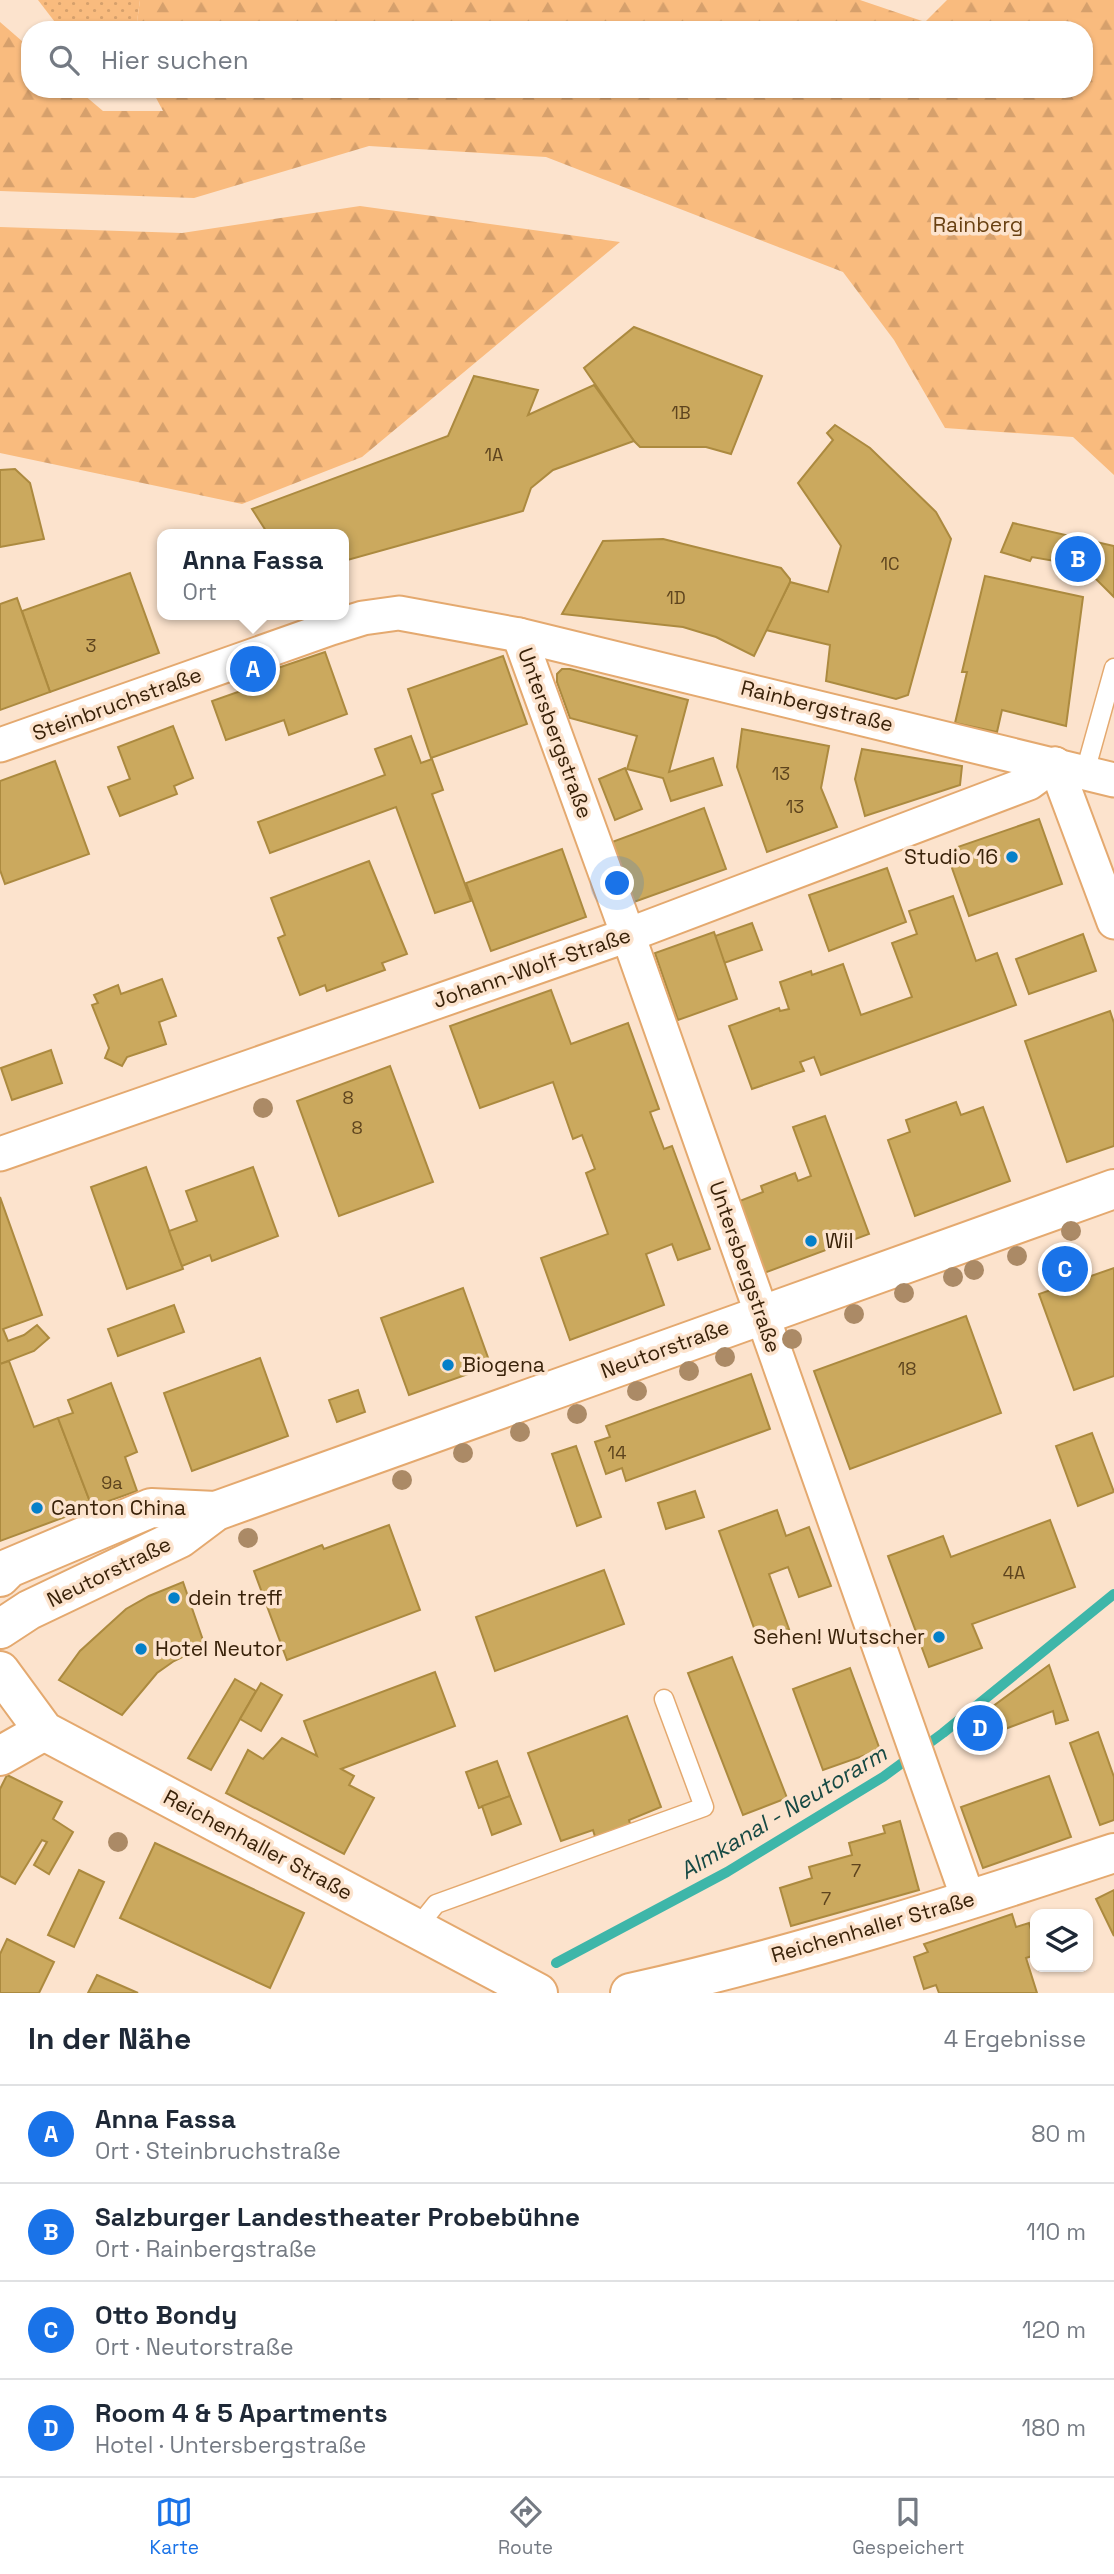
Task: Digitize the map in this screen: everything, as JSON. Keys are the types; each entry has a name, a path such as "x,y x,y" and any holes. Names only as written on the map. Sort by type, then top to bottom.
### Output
{"street":[{"name":"Steinbruchstraße","path":"0,745 363,618 399,613 519,635"},
{"name":"Rainbergstraße","path":"519,635 1084,772"},
{"name":"Untersbergstraße","path":"519,635 628,935 969,1901"},
{"path":"1084,772 1114,922"},
{"name":"Johann-Wolf-Straße","path":"0,1154 628,935 1029,783 1084,772"},
{"name":"Neutorstraße","path":"0,1629 29,1610 180,1538 216,1511 1114,1189"},
{"name":"Neutorstraße","path":"0,1577 9,1568 151,1508 216,1511"},
{"name":"Reichenhaller Straße","path":"0,1671 44,1731 538,1993"},
{"path":"0,1756 44,1731"},
{"name":"Reichenhaller Straße","path":"630,1993 697,1978 969,1901 1114,1853"}],"lane":[{"path":"1084,772 1114,668"},
{"path":"416,1929 436,1904 704,1807 664,1699"}],"green space":[{"path":"38,0 140,0 137,21 54,21"},
{"name":"Rainberg","path":"140,0 860,0 922,21 137,21"},
{"name":"Rainberg","path":"947,0 1114,0 1114,475 1073,437 945,428 894,340 843,272 546,157 369,146 194,198 0,191 0,22 21,40 21,98 88,98 103,111 163,111 156,98 1093,98 1093,21 926,21"},
{"path":"360,206 620,242 362,457 242,504 0,453 0,227 182,233"}],"building":[{"path":"634,327 762,376 731,454 706,447 640,447 634,441 584,368"},
{"path":"474,376 538,390 528,415 594,385 634,441 553,470 531,488 523,511 349,560 349,529 265,529 252,509 448,436"},
{"path":"835,425 870,448 936,512 951,539 908,695 896,699 826,681 830,645 766,630 790,582 828,592 841,546 798,483 833,440 827,433"},
{"path":"15,469 30,483 44,539 0,547 0,470"},
{"path":"1013,523 1114,546 1114,597 1095,578 1054,564 1055,561 1032,557 1030,561 1001,552"},
{"path":"663,539 781,568 790,579 754,656 716,637 683,627 562,614 603,541"},
{"path":"130,573 159,653 50,692 22,611"},
{"path":"985,576 1083,597 1066,726 1002,710 997,732 955,723 967,672 962,672"},
{"path":"17,598 50,692 0,710 0,604"},
{"path":"325,652 347,714 289,735 284,720 226,740 212,701 272,680 269,671"},
{"path":"503,656 527,724 431,758 408,689"},
{"path":"562,669 688,700 669,772 713,758 722,785 671,801 663,778 627,769 637,736 570,718 557,682 557,674"},
{"path":"173,726 193,778 174,786 177,794 120,816 108,787 130,779 118,747"},
{"path":"742,729 829,746 821,788 837,827 767,852 737,767"},
{"path":"411,736 421,763 432,759 443,790 432,794 471,901 435,913 396,807 270,853 258,822 385,775 375,749"},
{"path":"862,749 962,766 960,785 865,816 855,779"},
{"path":"55,761 89,854 5,884 0,870 0,781"},
{"path":"625,768 642,809 615,820 599,779"},
{"path":"704,808 726,869 634,902 612,842"},
{"path":"1039,819 1062,884 969,916 946,851"},
{"path":"562,849 586,917 491,951 466,883"},
{"path":"369,861 407,954 382,963 385,970 327,991 325,985 300,995 278,938 285,935 271,898"},
{"path":"887,868 906,922 829,951 809,895"},
{"path":"953,896 976,961 997,953 1016,1005 821,1075 814,1057 800,1062 804,1071 752,1089 729,1026 779,1008 780,1011 789,1009 780,982 843,964 861,1015 912,997 892,943 917,934 909,911"},
{"path":"752,923 762,950 724,963 715,936"},
{"path":"714,932 737,999 678,1020 655,953"},
{"path":"1083,934 1096,971 1029,994 1016,959"},
{"path":"162,979 176,1016 159,1022 166,1044 127,1057 122,1066 105,1058 109,1048 92,1005 98,1003 94,995 118,985 121,994"},
{"path":"551,990 571,1044 628,1023 659,1109 650,1112 664,1149 672,1146 710,1249 678,1260 672,1244 646,1254 664,1305 570,1340 541,1258 608,1234 586,1173 595,1169 582,1135 573,1139 553,1082 480,1108 450,1026"},
{"path":"1110,1011 1114,1023 1114,1146 1067,1162 1025,1041"},
{"path":"51,1050 62,1083 12,1100 1,1068"},
{"path":"390,1066 433,1182 339,1216 297,1101"},
{"path":"956,1102 961,1115 983,1107 1010,1181 915,1216 888,1140 910,1132 906,1120"},
{"path":"825,1116 869,1234 764,1273 737,1202 763,1192 761,1186 795,1173 798,1181 811,1176 793,1127"},
{"path":"146,1167 183,1269 127,1289 91,1187"},
{"path":"253,1167 278,1236 212,1261 210,1255 182,1266 169,1231 197,1221 186,1191"},
{"path":"0,1197 42,1315 3,1329 8,1341 24,1335 37,1325 49,1338 34,1351 0,1364"},
{"path":"1114,1268 1114,1376 1074,1390 1039,1294"},
{"path":"463,1288 491,1366 409,1395 381,1318"},
{"path":"174,1305 184,1332 118,1356 108,1329"},
{"path":"966,1316 1001,1413 850,1469 814,1371"},
{"path":"260,1358 288,1436 192,1471 164,1393"},
{"path":"9,1361 34,1427 58,1418 92,1507 0,1541 0,1364"},
{"path":"751,1374 770,1429 626,1481 622,1468 606,1474 595,1442 610,1437 606,1426"},
{"path":"111,1383 137,1452 125,1457 137,1491 92,1507 58,1418 73,1413 68,1400"},
{"path":"358,1390 365,1412 337,1422 329,1400"},
{"path":"1092,1433 1114,1492 1078,1506 1056,1446"},
{"path":"576,1446 601,1517 577,1526 552,1454"},
{"path":"695,1491 704,1517 666,1529 658,1503"},
{"path":"777,1510 786,1536 809,1527 831,1586 799,1597 788,1567 769,1574 789,1629 758,1639 719,1531"},
{"path":"1050,1520 1075,1587 972,1624 982,1648 929,1667 888,1556 943,1536 951,1557"},
{"path":"389,1525 420,1610 287,1660 254,1571 322,1545 324,1549"},
{"path":"604,1570 624,1624 495,1671 476,1617"},
{"name":"Hotel Neutor","path":"183,1582 205,1646 174,1661 157,1673 122,1715 59,1680 80,1651 126,1609"},
{"path":"732,1657 787,1798 743,1815 688,1673"},
{"path":"1049,1665 1068,1720 1056,1724 1053,1711 968,1743 962,1729"},
{"path":"850,1668 880,1750 823,1770 793,1689"},
{"path":"435,1672 455,1726 341,1769 354,1776 349,1785 374,1798 344,1854 226,1793 248,1750 263,1759 282,1738 317,1756 304,1721"},
{"path":"235,1679 256,1691 211,1770 188,1758"},
{"path":"261,1683 282,1695 261,1731 240,1719"},
{"path":"627,1716 661,1807 629,1820 631,1827 596,1840 593,1830 561,1841 528,1753"},
{"path":"1098,1732 1114,1777 1114,1820 1100,1825 1070,1743"},
{"path":"497,1761 510,1796 479,1808 466,1772"},
{"path":"7,1775 62,1802 53,1819 73,1832 49,1874 34,1865 47,1842 42,1840 15,1884 0,1876 0,1789"},
{"path":"1049,1776 1071,1837 983,1868 961,1807"},
{"path":"510,1796 521,1824 492,1835 482,1806"},
{"path":"900,1821 919,1890 791,1926 780,1888 812,1878 809,1867 852,1855 849,1843 885,1833 883,1826"},
{"path":"155,1843 304,1913 270,1988 120,1918"},
{"path":"79,1870 104,1882 74,1947 48,1935"},
{"path":"1114,1890 1114,1936 1096,1899"},
{"path":"1012,1914 1016,1927 1029,1923 1030,1957 1026,1958 1037,1993 939,1993 936,1985 924,1989 914,1957 928,1952 924,1944"},
{"path":"7,1939 54,1962 39,1993 0,1993 0,1954"},
{"path":"97,1975 138,1993 88,1993"}],"waterway":[{"name":"Almkanal - Neutorarm","path":"556,1963 727,1872 883,1777 943,1733 1114,1594"}],"place":[{"name":"Salzburger Landestheater Probebühne","path":"1078,559"},
{"name":"Anna Fassa","path":"253,669"},
{"name":"Studio 16","path":"1012,857"},
{"name":"Wil","path":"811,1241"},
{"name":"Otto Bondy","path":"1065,1269"},
{"name":"Biogena","path":"448,1365"},
{"name":"Canton China","path":"37,1508"},
{"name":"dein treff","path":"174,1598"},
{"name":"Sehen! Wutscher","path":"939,1637"},
{"name":"Hotel Neutor","path":"141,1649"},
{"name":"Room 4 & 5 Apartments","path":"980,1728"}]}
